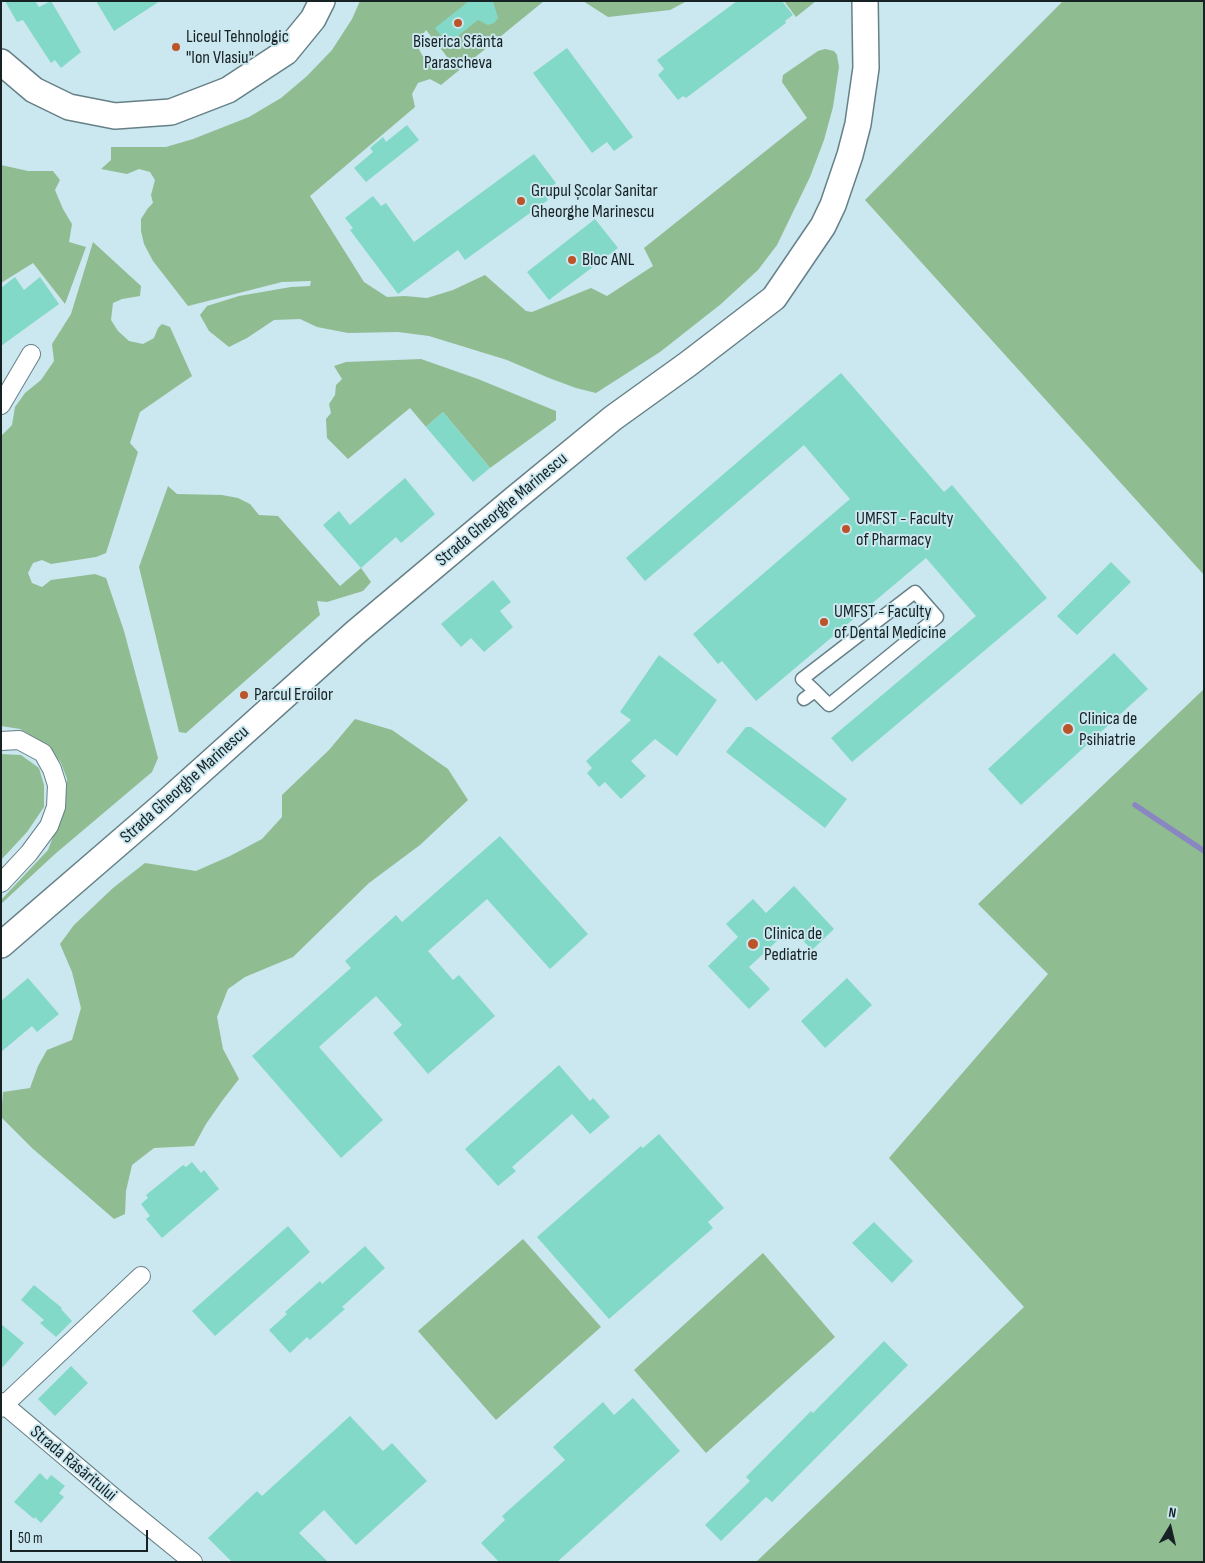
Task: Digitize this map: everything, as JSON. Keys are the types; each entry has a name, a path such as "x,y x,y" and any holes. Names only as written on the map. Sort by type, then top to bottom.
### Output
{"main road":[{"path":"1,62 34,90 69,107 114,116 171,112 228,90 286,52 313,19 322,1"},
{"name":"Strada Gheorghe Marinescu","path":"1,945 162,806 393,600 613,418 688,364 774,298 823,226 833,205 847,164 858,124 866,68 865,1"}],"street":[{"path":"1,405 31,354"},
{"path":"915,592 937,617 829,705 815,691 802,679 915,592"},
{"path":"804,699 815,691"},
{"path":"1,740 19,740 43,753 52,769 57,784 56,808 49,826 29,853 1,883"},
{"path":"2,1405 141,1276"},
{"name":"Strada Răsăritului","path":"2,1405 193,1562"}],"green space":[{"path":"360,1 544,1 441,85 430,79 418,83 412,94 415,107 310,196 364,282 387,297 427,298 453,290 485,275 526,311 532,312 591,288 607,296 653,266 644,248 807,118 782,82 783,75 818,51 825,49 834,51 837,55 839,67 833,107 824,140 810,177 777,245 758,270 721,304 660,352 596,393 549,378 507,360 429,336 398,332 348,333 317,327 300,319 274,320 247,338 229,347 209,331 200,315 207,306 239,296 291,287 310,286 311,281 282,282 188,306 153,261 144,244 141,219 153,203 151,195 155,180 150,172 139,169 127,174 101,169 111,160 111,147 166,147 193,139 249,117 281,98 307,76 332,50 352,19","holes":["426,30 448,58 439,62 429,62 422,55 418,47 419,40"]},
{"path":"583,1 687,1 670,10 608,17"},
{"path":"784,1 816,1 796,17"},
{"path":"1063,1 1204,1 1204,575 865,200"},
{"path":"1,165 28,171 53,171 60,180 55,190 72,224 69,242 86,247 65,304 33,263 1,283"},
{"path":"93,242 141,286 140,296 122,299 113,303 111,320 118,331 129,341 143,344 154,338 162,324 170,327 192,376 140,412 130,443 138,452 106,553 96,557 51,564 42,560 33,563 28,573 32,583 42,587 51,580 95,574 106,578 124,631 158,758 152,772 55,854 1,904 1,900 48,850 65,805 67,779 61,763 49,747 20,729 1,726 1,436 12,425 15,407 25,393 41,380 54,361 52,344 71,314"},
{"path":"421,359 478,379 556,411 556,420 490,468 443,412 426,427 410,408 348,459 327,438 326,419 331,413 329,404 335,395 336,385 342,379 334,366 346,362"},
{"path":"168,486 177,494 222,495 238,498 250,504 259,515 278,516 340,586 361,568 371,582 363,591 327,602 317,601 320,615 186,733 179,732 139,567"},
{"path":"1204,689 1204,1562 756,1562 1024,1307 889,1158 1048,974 978,904"},
{"path":"355,719 392,730 448,769 468,800 420,845 369,883 293,957 245,977 228,989 217,1017 223,1049 239,1079 206,1124 194,1146 154,1148 132,1165 126,1191 125,1214 114,1219 32,1148 1,1117 3,1092 30,1088 38,1066 47,1050 72,1040 81,1008 72,972 60,944 74,925 113,888 145,863 196,871 262,839 282,817 282,795 329,750"},
{"path":"1,754 21,755 39,768 44,785 44,807 27,832 1,860"},
{"path":"523,1239 601,1327 496,1420 418,1331"},
{"path":"763,1253 835,1337 706,1453 634,1370"}],"building":[{"path":"5,1 35,1 39,7 51,1 81,52 61,68 55,60 51,63 23,20 17,22"},
{"path":"96,1 160,1 114,31"},
{"name":"Biserica Sfânta Parascheva","path":"469,1 493,1 498,18 494,23 488,25 478,20 448,44 435,28"},
{"path":"737,1 782,1 793,15 785,21 786,23 686,98 683,96 678,100 658,75 664,69 657,60"},
{"path":"567,48 633,137 614,151 607,142 592,153 533,73"},
{"path":"407,125 419,140 366,182 354,168 373,152 370,148 383,137 386,142"},
{"path":"534,154 556,183 543,193 548,200 465,260 458,250 398,294 350,230 353,228 345,218 373,196 381,206 386,203 414,242"},
{"name":"Bloc ANL","path":"595,219 618,248 549,300 527,272"},
{"path":"15,277 24,290 40,277 59,304 1,346 1,288"},
{"path":"841,373 944,492 952,485 1047,598 852,762 831,738 976,616 926,558 756,701 722,661 718,664 693,634 850,499 804,445 645,581 626,558"},
{"path":"443,412 490,468 473,482 426,427"},
{"path":"405,478 435,514 401,543 396,537 361,568 323,525 339,511 350,525"},
{"path":"1111,562 1131,582 1077,635 1057,616"},
{"path":"493,580 511,602 500,611 513,627 484,652 471,638 461,647 441,624"},
{"name":"Clinica de Psihiatrie","path":"1114,653 1148,689 1021,805 988,769"},
{"path":"659,655 717,700 677,756 655,739 631,761 646,776 621,799 605,782 599,787 587,773 592,768 586,761 631,720 620,712"},
{"path":"746,727 751,727 847,799 825,828 726,752"},
{"path":"500,836 588,934 550,969 487,899 428,951 453,980 459,975 495,1016 428,1074 393,1033 402,1025 376,996 319,1047 383,1120 341,1158 252,1056 351,968 345,961 396,915 402,922"},
{"name":"Clinica de Pediatrie","path":"794,886 834,929 812,950 791,928 749,967 770,989 749,1009 708,966 738,937 726,924 753,899 766,913"},
{"path":"28,978 59,1014 37,1032 32,1026 1,1052 1,1001"},
{"path":"847,978 872,1005 825,1048 801,1021"},
{"path":"559,1065 590,1101 593,1098 610,1117 590,1134 572,1114 512,1167 516,1171 498,1186 465,1149"},
{"path":"659,1134 724,1208 708,1222 713,1228 609,1319 537,1237 641,1146 643,1148"},
{"path":"192,1162 201,1173 204,1170 219,1189 162,1238 146,1219 150,1216 141,1204 148,1198 146,1195 183,1165 186,1167"},
{"path":"874,1222 913,1261 892,1283 852,1243"},
{"path":"288,1226 310,1252 215,1336 192,1311"},
{"path":"365,1246 385,1268 342,1307 345,1309 310,1340 307,1337 290,1353 269,1330 287,1314 285,1312 320,1281 322,1284"},
{"path":"34,1285 62,1308 72,1321 56,1337 40,1323 44,1320 21,1300"},
{"path":"1,1324 24,1343 1,1369"},
{"path":"884,1341 908,1365 772,1502 766,1497 721,1541 705,1525 750,1481 746,1477"},
{"path":"71,1366 88,1383 55,1416 38,1399"},
{"path":"633,1398 680,1451 557,1562 499,1562 481,1543 505,1520 502,1516 565,1460 553,1447 603,1402 614,1415"},
{"path":"350,1416 383,1451 392,1443 427,1481 356,1545 324,1510 299,1533 328,1562 232,1562 208,1538 257,1491 262,1496"},
{"path":"40,1473 47,1480 51,1475 65,1486 59,1493 64,1497 41,1523 14,1502"}],"waterway":[{"path":"1135,805 1204,851"}],"place":[{"name":"Biserica Sfânta Parascheva","path":"458,23"},
{"name":"Liceul Tehnologic \"Ion Vlasiu\"","path":"176,47"},
{"name":"Grupul Școlar Sanitar Gheorghe Marinescu","path":"521,201"},
{"name":"Bloc ANL","path":"572,260"},
{"name":"UMFST - Faculty of Pharmacy","path":"846,529"},
{"name":"UMFST - Faculty of Dental Medicine","path":"824,622"},
{"name":"Parcul Eroilor","path":"244,695"},
{"name":"Clinica de Psihiatrie","path":"1068,729"},
{"name":"Clinica de Pediatrie","path":"753,944"}]}
